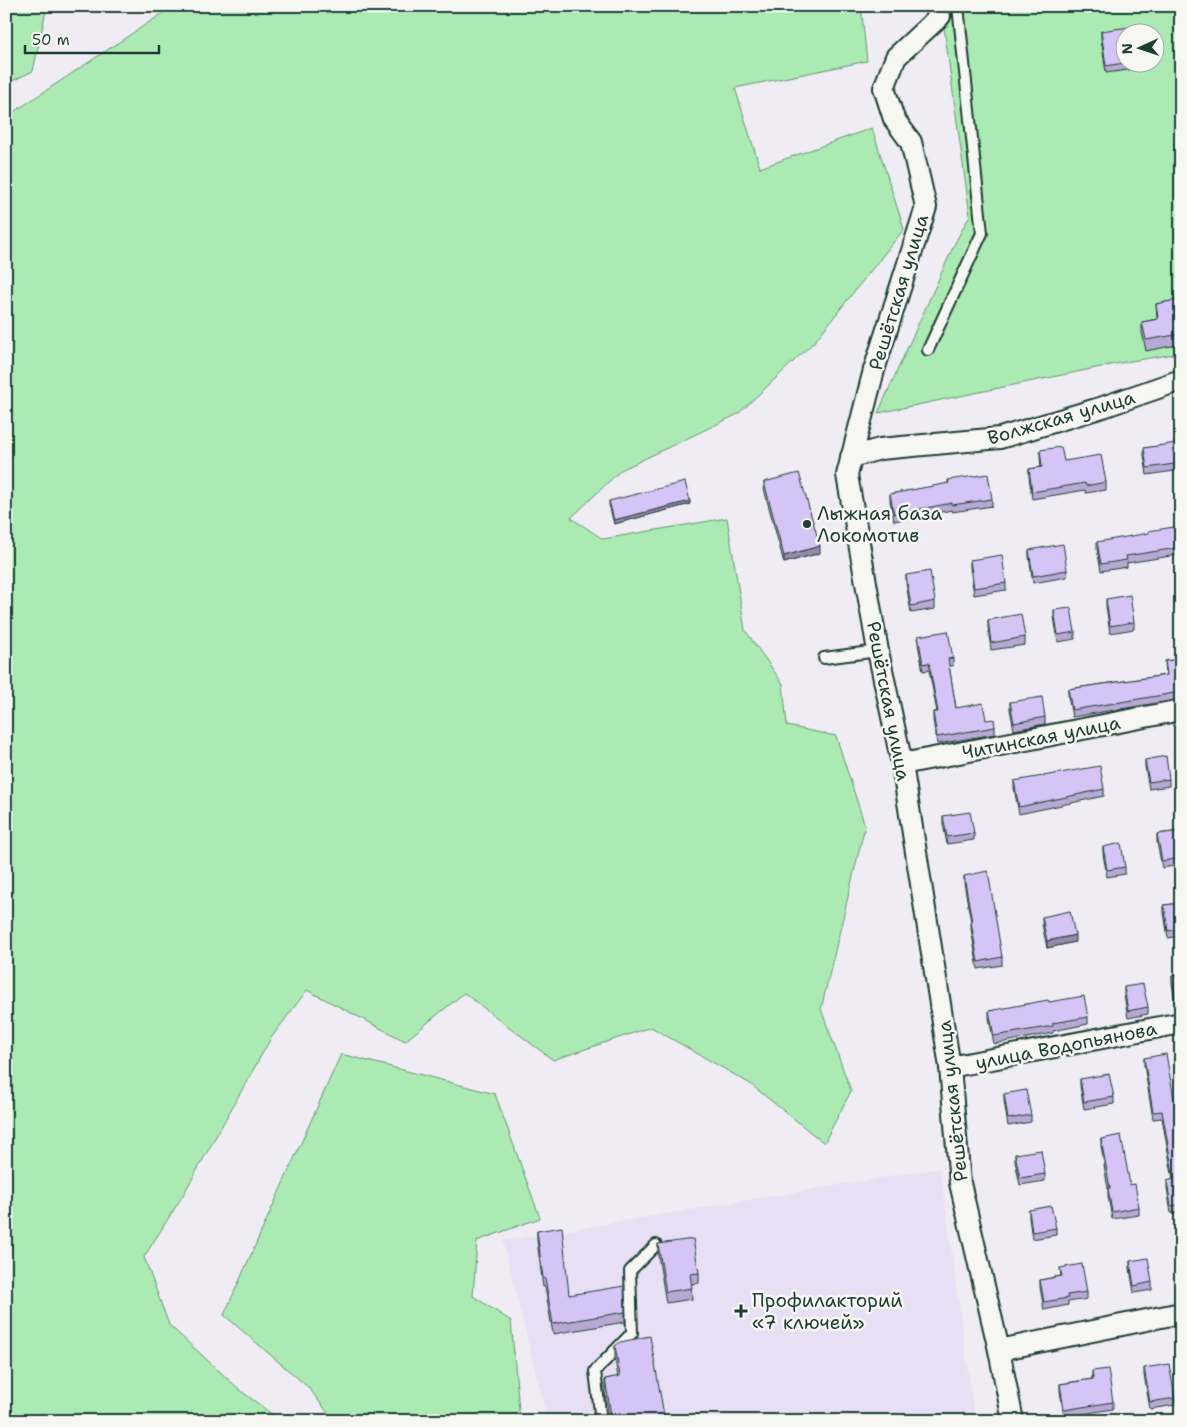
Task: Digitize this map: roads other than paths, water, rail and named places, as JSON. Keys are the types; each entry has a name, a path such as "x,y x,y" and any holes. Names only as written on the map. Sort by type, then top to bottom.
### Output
{"street":[{"name":"Решётская улица","path":"940,16 896,57 884,88 894,119 911,142 926,207 874,370 847,475 878,651 902,764 950,1067 960,1183 999,1350 1013,1421"},
{"name":"Волжская улица","path":"851,457 880,449 1000,438 1102,407 1181,380"},
{"name":"Читинская улица","path":"902,764 1181,710"},
{"name":"улица Водопьянова","path":"950,1067 1181,1023"},
{"path":"999,1350 1181,1313"}],"lane":[{"path":"928,350 982,233 960,6 940,16"},
{"path":"824,658 878,651"},
{"path":"601,1421 595,1371 632,1333 630,1271 656,1245"}],"place":[{"name":"Лыжная база Локомотив","path":"807,524"},
{"name":"Профилакторий «7 ключей»","path":"741,1311"}]}
